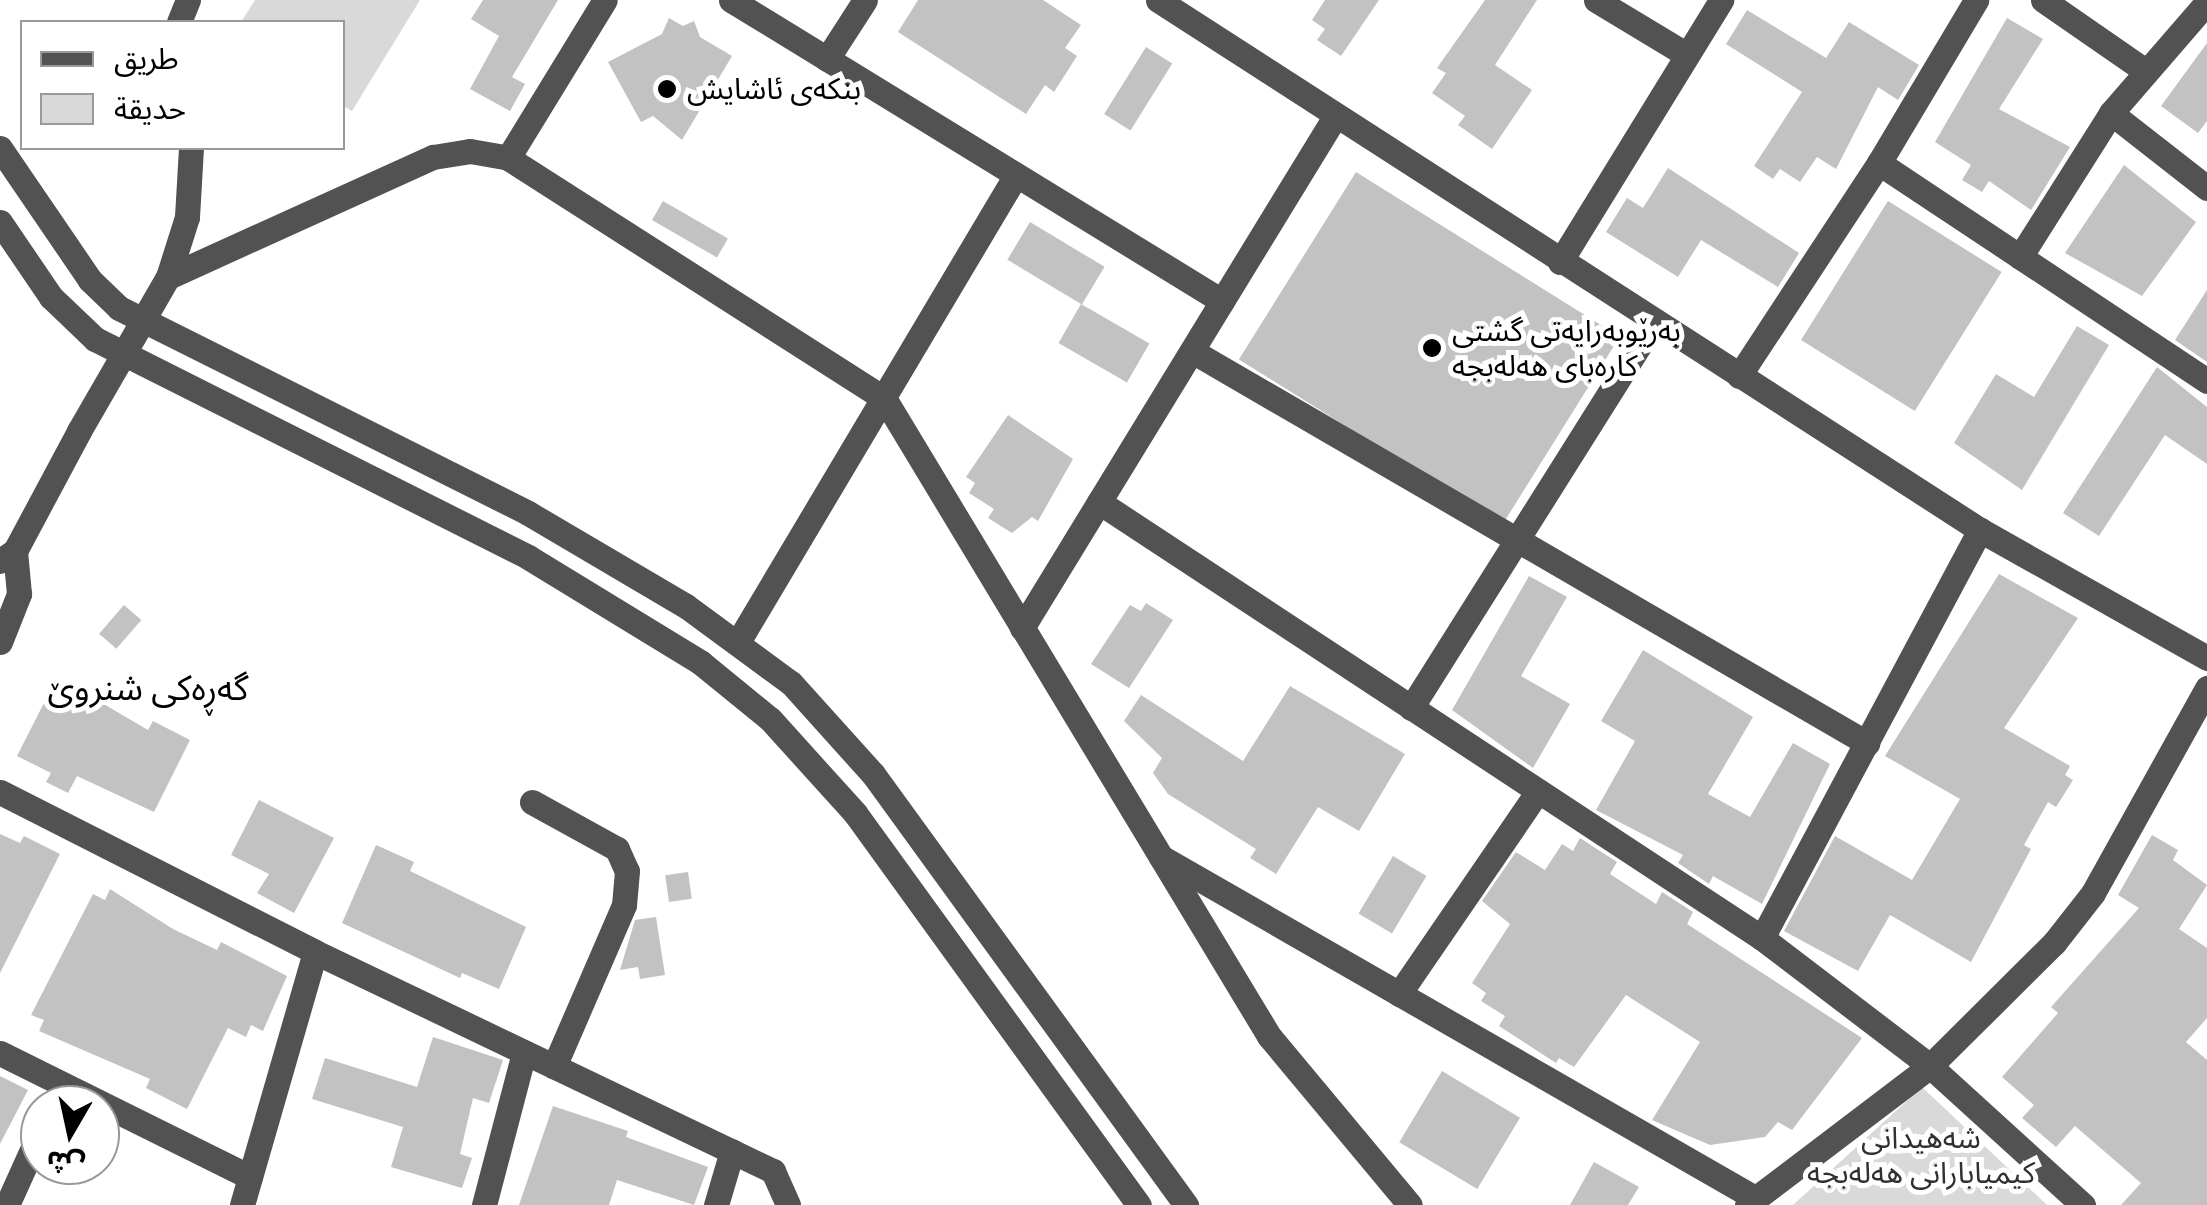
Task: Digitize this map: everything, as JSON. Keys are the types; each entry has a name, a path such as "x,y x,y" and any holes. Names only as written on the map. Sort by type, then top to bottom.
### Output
{"street":[{"path":"508,158 604,0"},
{"path":"731,0 1222,301"},
{"path":"827,58 866,0"},
{"path":"1158,0 1334,118 1980,530 2207,658"},
{"path":"1596,0 1687,55"},
{"path":"1560,262 1720,0"},
{"path":"1739,376 1879,163 1976,0"},
{"path":"2043,0 2144,70"},
{"path":"2020,256 2110,113 2207,2"},
{"path":"2110,113 2207,188"},
{"path":"1022,628 1334,118"},
{"path":"0,148 90,280 119,308 568,535 738,642 818,708 857,753 1186,1205"},
{"path":"0,642 19,594 8,556 168,277 187,217 191,150"},
{"path":"168,277 433,158 470,151 508,158 884,398 1269,1036 1410,1205"},
{"path":"1879,163 2207,381"},
{"path":"738,642 1016,175"},
{"path":"0,222 51,297 95,339 548,568 700,662 800,746 966,959 1138,1205"},
{"path":"1411,708 1654,322"},
{"path":"1192,351 1867,743"},
{"path":"1099,502 1762,938 1930,1066 2084,1205"},
{"path":"1762,938 1980,530"},
{"path":"548,568 568,535"},
{"path":"1158,855 1751,1202 1930,1066 2074,918 2207,688"},
{"path":"1399,994 1538,791"},
{"path":"0,792 315,952 773,1171 788,1205"},
{"path":"532,802 617,850 627,871 624,904 554,1067"},
{"path":"242,1205 315,952"},
{"path":"484,1205 524,1052"},
{"path":"0,1053 44,1085"},
{"path":"120,1121 250,1177"},
{"path":"716,1205 732,1152"},
{"path":"7,1205 20,1176"}],"green space":[{"path":"255,0 420,0 352,111 345,107 345,20 242,20"},
{"name":"شەھیدانی کیمیابارانی ھەلەبجە","path":"1922,1087 2047,1205 1793,1205"}],"building":[{"path":"483,0 558,0 512,77 525,84 510,111 470,89 499,36 471,19"},
{"path":"918,0 1043,0 1081,25 1065,48 1077,56 1054,92 1045,85 1026,114 898,32"},
{"path":"1325,0 1379,0 1341,56 1317,40 1325,29 1312,20"},
{"path":"1485,0 1537,0 1495,65 1532,90 1492,149 1458,125 1465,116 1432,93 1446,73 1437,68"},
{"path":"1747,10 1826,58 1849,22 1919,65 1898,100 1878,87 1836,169 1817,157 1800,182 1780,169 1773,179 1754,166 1802,92 1726,44"},
{"name":"بنکەی ئاشایش","path":"669,18 683,26 694,21 700,37 732,56 682,140 653,116 641,122 608,62 662,34"},
{"path":"2007,18 2043,39 1999,109 2070,147 2031,210 1989,181 1982,192 1962,180 1971,165 1935,142"},
{"path":"2207,43 2207,121 2198,133 2161,106"},
{"path":"1146,47 1172,63 1130,130 1104,114"},
{"path":"2124,165 2196,222 2142,296 2065,253"},
{"path":"1668,168 1799,253 1778,287 1701,240 1678,277 1606,232 1627,198 1643,208"},
{"name":"بەرێوبەرایەتی گشتی کارەبای هەلەبجە","path":"1356,172 1620,337 1503,524 1239,359"},
{"path":"663,201 728,238 717,258 652,220"},
{"path":"1888,201 2002,272 1915,411 1801,340"},
{"path":"1030,222 1105,267 1082,305 1007,260"},
{"path":"2207,290 2207,362 2175,340"},
{"path":"1081,304 1149,344 1127,382 1058,343"},
{"path":"2077,326 2109,345 2022,490 1954,443 1996,374 2034,397"},
{"path":"2157,367 2207,407 2207,464 2165,435 2099,536 2063,513"},
{"path":"1008,415 1073,459 1038,521 1032,517 1012,533 988,518 994,509 969,493 975,483 966,477"},
{"path":"1999,574 2078,618 2004,728 2070,766 2065,775 2073,780 2056,807 2048,802 2024,845 2031,849 1971,962 1890,915 1858,971 1784,931 1835,836 1912,880 1960,799 1885,756"},
{"path":"1529,576 1567,597 1521,676 1570,704 1533,768 1452,710"},
{"path":"1146,603 1173,620 1129,688 1091,664 1130,605 1141,611"},
{"path":"124,605 141,620 116,649 99,634"},
{"path":"1643,650 1753,717 1708,794 1750,817 1793,743 1830,764 1762,904 1713,876 1709,884 1678,863 1683,855 1596,810 1635,741 1601,721"},
{"path":"1290,686 1405,754 1359,831 1318,807 1276,874 1250,858 1256,849 1168,794 1153,773 1162,758 1124,721 1141,695 1243,761"},
{"path":"85,693 148,730 153,721 190,740 154,812 77,776 68,793 46,782 51,773 17,756 47,697 61,704"},
{"path":"259,800 334,838 294,913 257,893 269,874 231,855"},
{"path":"0,834 20,843 24,836 60,854 0,973"},
{"path":"2152,835 2178,850 2173,860 2207,885 2179,929 2207,948 2207,1018 2186,1042 2207,1060 2207,1205 2121,1205 2141,1183 2075,1126 2056,1147 2022,1118 2034,1105 2002,1077 2058,1013 2051,1007 2139,908 2118,895"},
{"path":"1580,838 1617,862 1610,874 1656,904 1662,892 1693,912 1687,924 1862,1038 1792,1130 1778,1122 1765,1137 1710,1145 1652,1120 1700,1042 1626,995 1574,1067 1559,1058 1556,1063 1499,1026 1505,1016 1481,1001 1486,993 1472,983 1510,924 1482,901 1516,852 1545,870 1562,844 1573,851"},
{"path":"376,845 414,862 410,871 526,927 499,989 462,973 460,978 342,923"},
{"path":"1393,856 1426,876 1392,934 1358,913"},
{"path":"688,872 692,899 669,902 665,875"},
{"path":"110,889 173,929 217,950 221,942 287,976 263,1031 251,1025 246,1037 228,1028 187,1109 146,1088 150,1079 39,1031 44,1020 31,1015 93,894 105,900"},
{"path":"656,917 665,975 640,979 638,967 620,970 635,920"},
{"path":"433,1037 503,1060 489,1103 473,1098 460,1154 472,1158 462,1188 391,1167 403,1127 312,1099 325,1058 417,1087"},
{"path":"1442,1071 1520,1118 1477,1189 1399,1142"},
{"path":"0,1076 20,1086 20,1105 0,1144"},
{"path":"553,1106 628,1131 626,1137 708,1167 694,1205 617,1180 609,1205 519,1205"},
{"path":"1594,1162 1639,1187 1628,1205 1570,1205"}],"place":[{"name":"بنکەی ئاشایش","path":"667,89"},
{"name":"بەرێوبەرایەتی گشتی کارەبای هەلەبجە","path":"1432,348"}],"district":[{"name":"گەڕەکی شنروێ","path":"148,688"}]}
